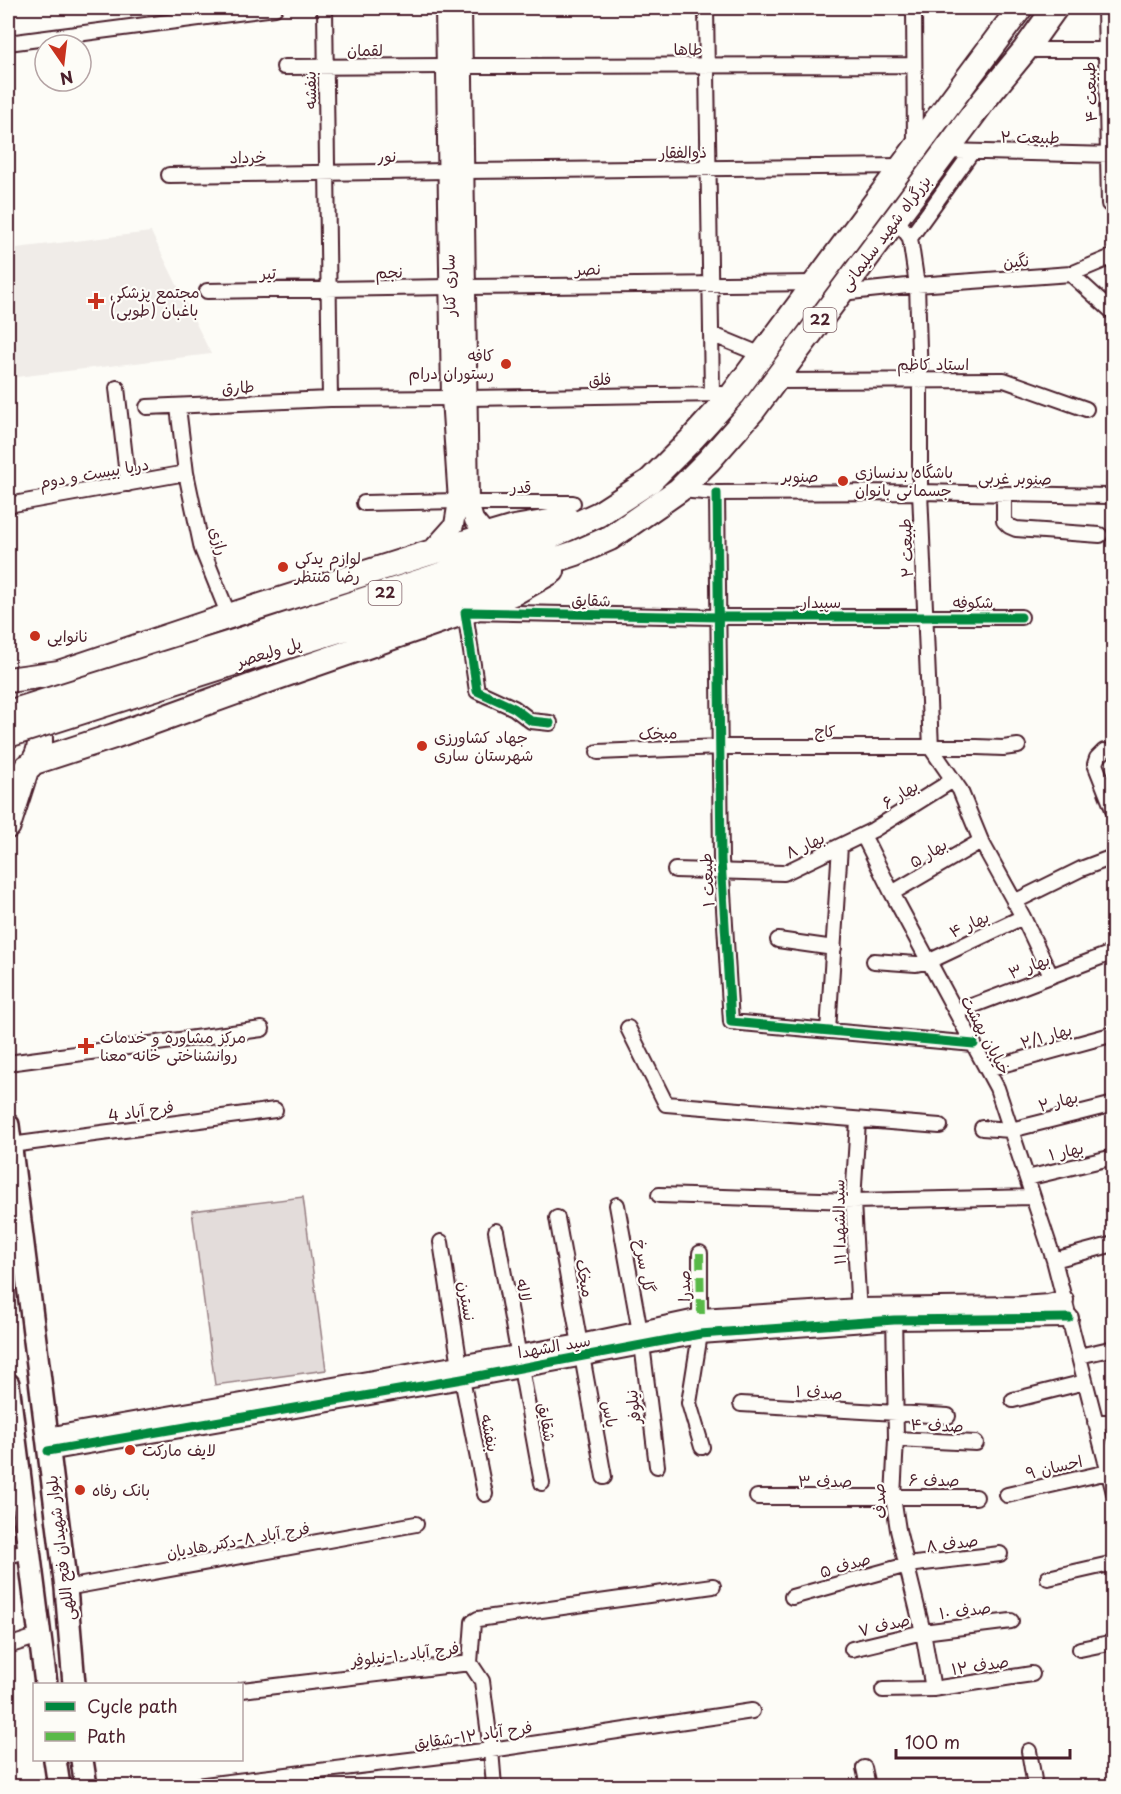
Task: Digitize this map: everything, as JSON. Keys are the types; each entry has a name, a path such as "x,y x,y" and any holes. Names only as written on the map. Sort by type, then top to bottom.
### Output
{"highway":[{"name":"بزرگراه شهید سلیمانی","path":"530,557 650,480 690,441 723,394 762,355 1020,8"},
{"name":"بزرگراه شهید سلیمانی","path":"530,557 576,553 610,538 679,490 708,460 753,410 1055,8"},
{"path":"8,680 58,674 229,616 514,528 599,514"},
{"path":"23,770 269,680 465,612 515,592 546,576 576,553"},
{"name":"پل ولیعصر","path":"8,713 244,650 394,613 530,557"},
{"name":"پل ولیعصر","path":"8,735 244,650"},
{"path":"122,652 111,668 108,687 114,705 127,719 146,725"},
{"path":"8,680 26,697 38,720 40,742 23,770 8,826"}],"main road":[{"name":"بلوار شهیدان فتح اللهی","path":"9,1135 66,1588 74,1683"},
{"name":"بلوار شهیدان فتح اللهی","path":"8,1384 10,1430 29,1550 46,1683"},
{"path":"55,1761 59,1786"},
{"path":"82,1761 86,1786"}],"street":[{"path":"8,42 275,8"},
{"name":"بنفشه","path":"325,8 330,399"},
{"name":"ساری کنار","path":"429,553 454,525 464,502 459,398 454,66 445,8"},
{"name":"ساری کنار","path":"454,66 462,8"},
{"path":"706,8 711,334 723,394"},
{"path":"909,157 914,65 914,8"},
{"name":"طبیعت ۴","path":"1105,8 1109,50 1111,155 1109,204"},
{"name":"طبیعت ۴","path":"1024,50 1109,50"},
{"name":"طاها","path":"454,66 914,65"},
{"name":"لقمان","path":"284,67 454,66"},
{"name":"طبیعت ٣","path":"946,151 1111,155"},
{"path":"896,218 910,238 972,152"},
{"name":"ذوالفقار","path":"456,171 709,168 909,157"},
{"name":"نور","path":"327,173 456,171"},
{"name":"خرداد","path":"169,175 327,173"},
{"name":"طبیعت ۲","path":"910,238 917,285 920,492 931,748"},
{"name":"نگین","path":"840,293 1071,274 1113,256"},
{"path":"1071,274 1113,313"},
{"name":"نصر","path":"458,287 815,283"},
{"name":"نجم","path":"329,289 458,287"},
{"name":"تیر","path":"207,291 329,289"},
{"path":"711,334 762,355"},
{"name":"استاد کاظم","path":"775,381 1004,380 1086,409"},
{"path":"117,387 128,484"},
{"name":"فلق","path":"330,399 723,394"},
{"name":"طارق","path":"147,407 330,399"},
{"name":"رازی","path":"178,407 186,473 202,549 229,616"},
{"name":"دریا بیست و دوم","path":"8,505 186,473"},
{"name":"صنوبر","path":"679,490 717,493 920,492"},
{"name":"صنوبر غربی","path":"920,492 1108,496"},
{"name":"طبیعت ۱","path":"717,493 722,872 731,1022 974,1044"},
{"path":"1004,495 1004,521 1016,529 1100,535"},
{"name":"ساری کنار","path":"464,502 474,520 487,536"},
{"name":"قدر","path":"364,503 573,503"},
{"path":"465,612 477,691 514,708 531,721 550,723"},
{"name":"شقایق","path":"465,612 717,617"},
{"name":"سپیدار","path":"717,617 925,617"},
{"name":"شکوفه","path":"925,617 1022,617"},
{"name":"کاج","path":"720,747 1003,748 1018,746"},
{"name":"میخک","path":"598,752 720,747"},
{"path":"931,748 960,790 981,841 1023,917 1051,976"},
{"path":"1104,751 1095,764 1113,812"},
{"name":"بهار ۶","path":"863,835 953,780"},
{"name":"بهار ۸","path":"675,870 784,873 863,835"},
{"name":"خیابان بهشت","path":"863,835 997,1088 1054,1260 1113,1493"},
{"name":"بهار ۵","path":"892,893 981,841"},
{"path":"828,1031 840,846"},
{"path":"1014,902 1081,869 1110,858"},
{"name":"بهار ۴","path":"930,961 1023,917"},
{"path":"778,940 834,948"},
{"name":"بهار ۳","path":"956,1012 1113,952"},
{"path":"874,961 916,964 930,961"},
{"path":"628,1028 666,1104 940,1126"},
{"path":"8,1063 262,1029"},
{"name":"بهار ۲/۱","path":"987,1069 1113,1034"},
{"name":"بهار ۲","path":"982,1128 1011,1130 1113,1104"},
{"name":"فرح آباد 4","path":"9,1135 275,1110"},
{"name":"سیدالشهدا ۱۱","path":"858,1121 853,1202 859,1316"},
{"name":"بهار ۱","path":"1027,1178 1113,1157"},
{"path":"659,1195 853,1202 1033,1197"},
{"name":"گل سرخ","path":"617,1205 641,1338"},
{"name":"میخک","path":"557,1218 582,1351"},
{"name":"لاله","path":"496,1231 520,1361"},
{"name":"نسترن","path":"441,1242 461,1372"},
{"path":"1054,1260 1113,1245"},
{"name":"صدرا","path":"700,1253 701,1326 689,1403 702,1447"},
{"name":"سید الشهدا","path":"48,1444 582,1351 701,1326 1049,1304 1064,1300"},
{"name":"سید الشهدا","path":"894,1314 1069,1318"},
{"name":"صدف","path":"894,1314 896,1439 893,1497 898,1530 923,1632 933,1689"},
{"name":"نیلوفر","path":"641,1338 657,1466"},
{"path":"1078,1356 1113,1348"},
{"name":"یاس","path":"582,1351 604,1477"},
{"name":"شقایق","path":"520,1361 542,1483"},
{"name":"بنفشه","path":"461,1372 484,1494"},
{"path":"1012,1400 1085,1382"},
{"name":"صدف ۱","path":"741,1404 948,1416"},
{"path":"1095,1422 1113,1422"},
{"name":"صدف ۴","path":"896,1439 976,1443"},
{"name":"احسان ۹","path":"1007,1496 1108,1472"},
{"name":"صدف ۳","path":"757,1497 893,1497"},
{"name":"صدف ۶","path":"893,1497 976,1497"},
{"name":"فرح آباد ۸-دکتر هادیان","path":"66,1588 416,1524"},
{"path":"8,1556 29,1550"},
{"name":"صدف ۸","path":"907,1565 1000,1554"},
{"path":"1048,1578 1113,1563"},
{"name":"صدف ۵","path":"792,1597 907,1565"},
{"name":"فرح آباد ۱۰-نیلوفر","path":"243,1690 470,1663 473,1622 478,1619 713,1586"},
{"name":"صدف ۱۰","path":"923,1632 1011,1621"},
{"name":"صدف ۷","path":"852,1649 923,1632"},
{"path":"8,1646 39,1636"},
{"path":"1080,1649 1113,1642"},
{"path":"470,1663 482,1681 494,1786"},
{"name":"صدف ۱۲","path":"883,1690 933,1689 1032,1674"},
{"name":"فرح آباد ۱۲-شقایق","path":"196,1786 491,1750 752,1711"},
{"path":"1029,1751 1035,1786"},
{"path":"864,1768 868,1786"}],"shaded area":[{"name":"مجتمع پزشکی باغبان (طوبی)","path":"151,232 211,354 8,378 8,249"},
{"path":"303,1197 326,1370 215,1385 192,1211"}],"marked path":[{"path":"700,1253 701,1318"}],"cycle path":[{"path":"717,493 721,860 731,1022 974,1044"},
{"path":"550,723 531,721 514,708 477,691 465,612 717,617 1021,617"},
{"path":"48,1451 462,1379 700,1334 894,1320 1069,1318"}],"place":[{"name":"مجتمع پزشکی باغبان (طوبی)","path":"96,301"},
{"name":"کافه رستوران درام","path":"506,364"},
{"name":"باشگاه بدنسازی جسمانی بانوان","path":"843,481"},
{"name":"لوازم یدکی رضا منتظر","path":"283,567"},
{"name":"نانوایی","path":"35,636"},
{"name":"جهاد کشاورزی شهرستان ساری","path":"422,746"},
{"name":"مرکز مشاوره و خدمات روانشناختی خانه معنا","path":"86,1046"},
{"name":"لایف مارکت","path":"130,1450"},
{"name":"بانک رفاه","path":"80,1490"}]}
